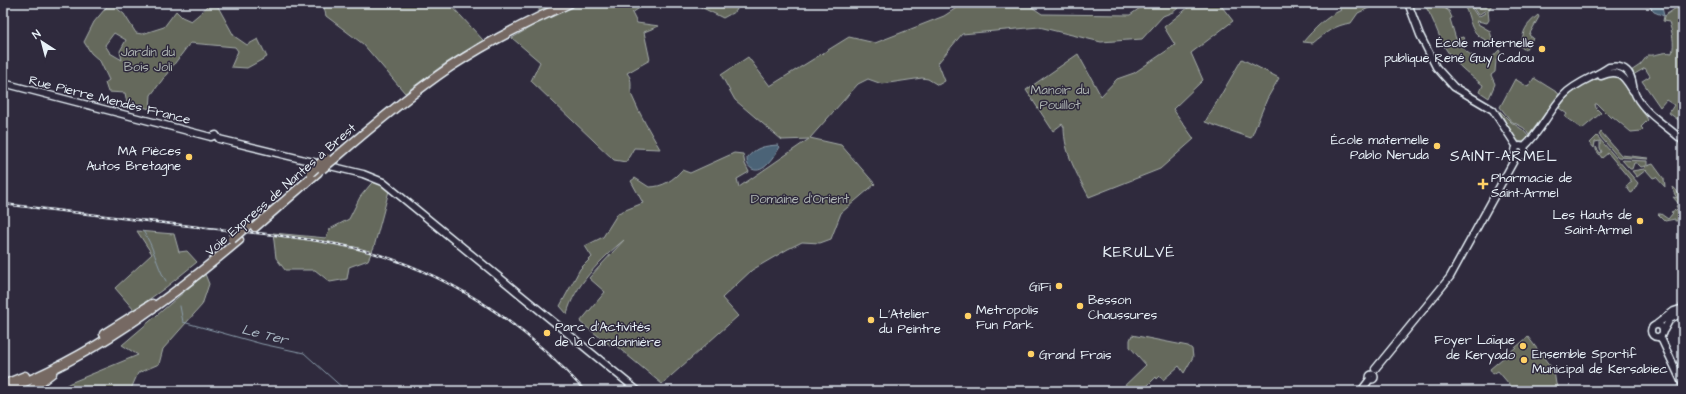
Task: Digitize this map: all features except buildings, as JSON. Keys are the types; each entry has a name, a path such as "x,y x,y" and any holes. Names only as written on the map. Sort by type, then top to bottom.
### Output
{"highway":[{"name":"Voie Express de Nantes à Brest","path":"3,390 43,374 117,333 153,310 198,275 235,240 389,105 443,65 503,29 557,3"},
{"name":"Voie Express de Nantes à Brest","path":"330,158 451,66 511,31 570,3"},
{"name":"Voie Express de Nantes à Brest","path":"3,384 60,359 117,327 166,293 235,240"},
{"path":"29,391 76,356"}],"street":[{"path":"1361,391 1450,277 1517,155 1521,156 1525,151 1520,147 1493,110 1454,87 1436,67 1420,36 1408,3"},
{"path":"1520,147 1548,118 1564,94 1609,67 1618,66 1627,70 1630,74 1635,94"},
{"path":"1576,86 1607,73 1613,72 1618,74 1625,78 1639,101 1650,114 1683,141"},
{"name":"Rue Pierre Mendès France","path":"3,83 212,137 211,140 213,142 218,141 219,139 363,174 383,182 638,391"},
{"path":"1660,336 1655,336 1651,332 1653,326 1674,311 1683,308"},
{"path":"1660,336 1670,319 1675,315 1683,313"},
{"path":"1657,324 1664,330"},
{"path":"1660,336 1683,385"}],"green space":[{"name":"Jardin du Bois Joli","path":"110,3 124,14 136,33 142,34 164,27 176,11 182,17 191,21 203,11 209,3 217,5 234,36 247,45 258,39 267,57 247,68 231,67 238,51 235,47 190,43 151,95 150,109 127,103 125,93 108,92 105,83 109,80 100,61 91,53 84,42 94,22","holes":["114,33 126,40 120,51 122,60 110,53 105,45"]},
{"path":"323,3 449,3 483,40 443,65 405,93 363,44 326,16"},
{"path":"538,3 647,3 632,13 637,23 659,26 644,32 650,60 627,73 631,81 632,96 660,149 634,148 626,162 614,160 531,81 540,62 512,38 541,21"},
{"path":"704,3 740,3 736,11 723,18 699,6"},
{"name":"Domaine d'Orient","path":"964,3 1026,3 1042,14 1130,15 1147,3 1185,3 1173,12 1163,16 1142,39 1101,42 1039,27 962,34 938,63 945,81 938,85 928,79 922,78 882,84 868,79 858,84 810,138 841,145 875,184 841,213 831,239 820,243 802,242 788,249 752,270 722,298 738,316 662,384 615,345 610,345 580,322 605,292 589,278 624,240 598,264 582,283 575,293 567,314 560,306 580,269 592,257 585,246 603,237 618,213 643,203 631,181 635,178 649,187 659,186 671,180 682,170 690,173 734,153 743,154 745,164 749,172 737,179 739,187 809,139 782,140 735,100 721,75 748,57 770,86 849,37 875,43 944,16"},
{"name":"Manoir du Pouillot","path":"1194,3 1219,3 1233,21 1191,53 1203,80 1173,109 1194,139 1160,169 1089,197 1069,155 1066,146 1064,127 1062,124 1053,131 1026,90 1078,54 1101,96 1117,79 1134,73 1175,45 1164,27"},
{"path":"1333,3 1375,3 1371,7 1358,13 1351,23 1335,28 1313,43 1303,42 1320,24 1341,10"},
{"path":"1423,3 1433,3 1434,7 1444,8 1449,11 1452,18 1450,19 1456,39 1463,37 1464,39 1460,42 1461,46 1471,55 1487,63 1499,50 1500,51 1499,60 1496,60 1495,72 1491,75 1495,84 1489,98 1480,92 1483,85 1465,71 1450,55"},
{"path":"1462,3 1468,3 1478,17 1485,13 1486,10 1478,15 1472,6 1478,3 1484,3 1487,7 1489,3 1493,3 1488,11 1489,20 1487,23 1477,21 1478,24 1490,31 1492,39 1490,42 1482,38 1473,29 1466,9"},
{"path":"1679,6 1683,13 1683,120 1681,122 1669,113 1674,105 1666,100 1660,107 1642,81 1650,76 1645,68 1633,75 1631,71 1640,65 1648,55 1672,53 1673,41 1669,22 1663,21 1664,16"},
{"path":"1538,15 1539,17 1529,35 1533,38 1525,50 1521,47 1524,32 1527,25"},
{"path":"1242,59 1279,78 1267,99 1251,138 1205,122"},
{"path":"1616,75 1626,83 1648,120 1641,127 1643,129 1641,131 1631,132 1612,116 1611,118 1597,104 1595,104 1596,108 1601,113 1582,129 1565,117 1567,114 1559,108 1576,89 1599,79"},
{"path":"1534,78 1559,95 1529,135 1524,128 1511,121 1500,107 1515,79 1528,87"},
{"path":"1499,110 1529,137 1525,141 1520,142 1515,139"},
{"path":"1601,132 1621,155 1648,159 1618,157 1599,135"},
{"path":"1597,136 1638,183 1633,192 1631,193 1626,186 1632,182 1608,153 1602,158 1596,150 1596,147 1600,153 1602,152 1600,148 1600,141 1595,142 1594,148 1590,143"},
{"path":"1622,160 1647,161 1647,166 1653,164 1664,179 1665,187 1656,177 1653,178 1646,170 1637,177 1632,171 1644,169 1646,166 1641,167 1637,163 1634,163 1632,169 1630,169"},
{"path":"375,179 390,187 374,247 368,260 349,267 347,279 330,282 315,270 285,270 276,258 273,233 326,238 330,229 349,219 360,197"},
{"path":"1673,187 1683,199 1683,220 1675,221 1675,219 1665,221 1658,214 1661,214 1668,219 1673,213 1671,212 1678,209 1676,206 1679,204 1673,197 1677,198"},
{"path":"137,231 174,234 179,252 187,251 197,262 165,288 134,310 115,288 152,254"},
{"path":"205,274 209,284 202,305 163,349 159,364 138,373 131,391 56,391 70,383 138,355 122,345"},
{"path":"1132,335 1188,346 1192,349 1193,357 1184,373 1179,366 1163,380 1160,376 1157,379 1156,377 1142,391 1119,391 1146,365 1130,347"},
{"name":"Ensemble Sportif Municipal de Kersabiec","path":"1528,337 1554,371 1556,384 1562,391 1515,391 1498,371 1493,374 1490,369"}],"water":[{"path":"1647,3 1661,3 1664,16 1654,12"},
{"path":"778,145 780,147 765,167 756,170 749,167 747,158 754,151 764,147"}],"waterway":[{"name":"Le Ter","path":"143,231 150,243 166,281"},
{"name":"Le Ter","path":"180,306 183,322 262,344 304,353 346,391"}],"railway":[{"path":"3,204 300,238 355,248 388,258 420,270 451,285 509,321 561,366 585,391"}],"place":[{"name":"École maternelle publique René Guy Cadou","path":"1542,49"},
{"name":"École maternelle Pablo Neruda","path":"1437,146"},
{"name":"MA Pièces Autos Bretagne","path":"189,157"},
{"name":"Pharmacie de Saint-Armel","path":"1483,184"},
{"name":"Les Hauts de Saint-Armel","path":"1640,221"},
{"name":"GiFi","path":"1059,286"},
{"name":"Besson Chaussures","path":"1080,306"},
{"name":"Metropolis Fun Park","path":"968,316"},
{"name":"L'Atelier du Peintre","path":"871,320"},
{"name":"Parc d'Activités de la Cardonnière","path":"547,333"},
{"name":"Foyer Laïque de Keryado","path":"1523,346"},
{"name":"Grand Frais","path":"1031,354"},
{"name":"Ensemble Sportif Municipal de Kersabiec","path":"1524,360"}],"district":[{"name":"SAINT-ARMEL","path":"1504,156"},
{"name":"KERULVÉ","path":"1139,252"}]}
